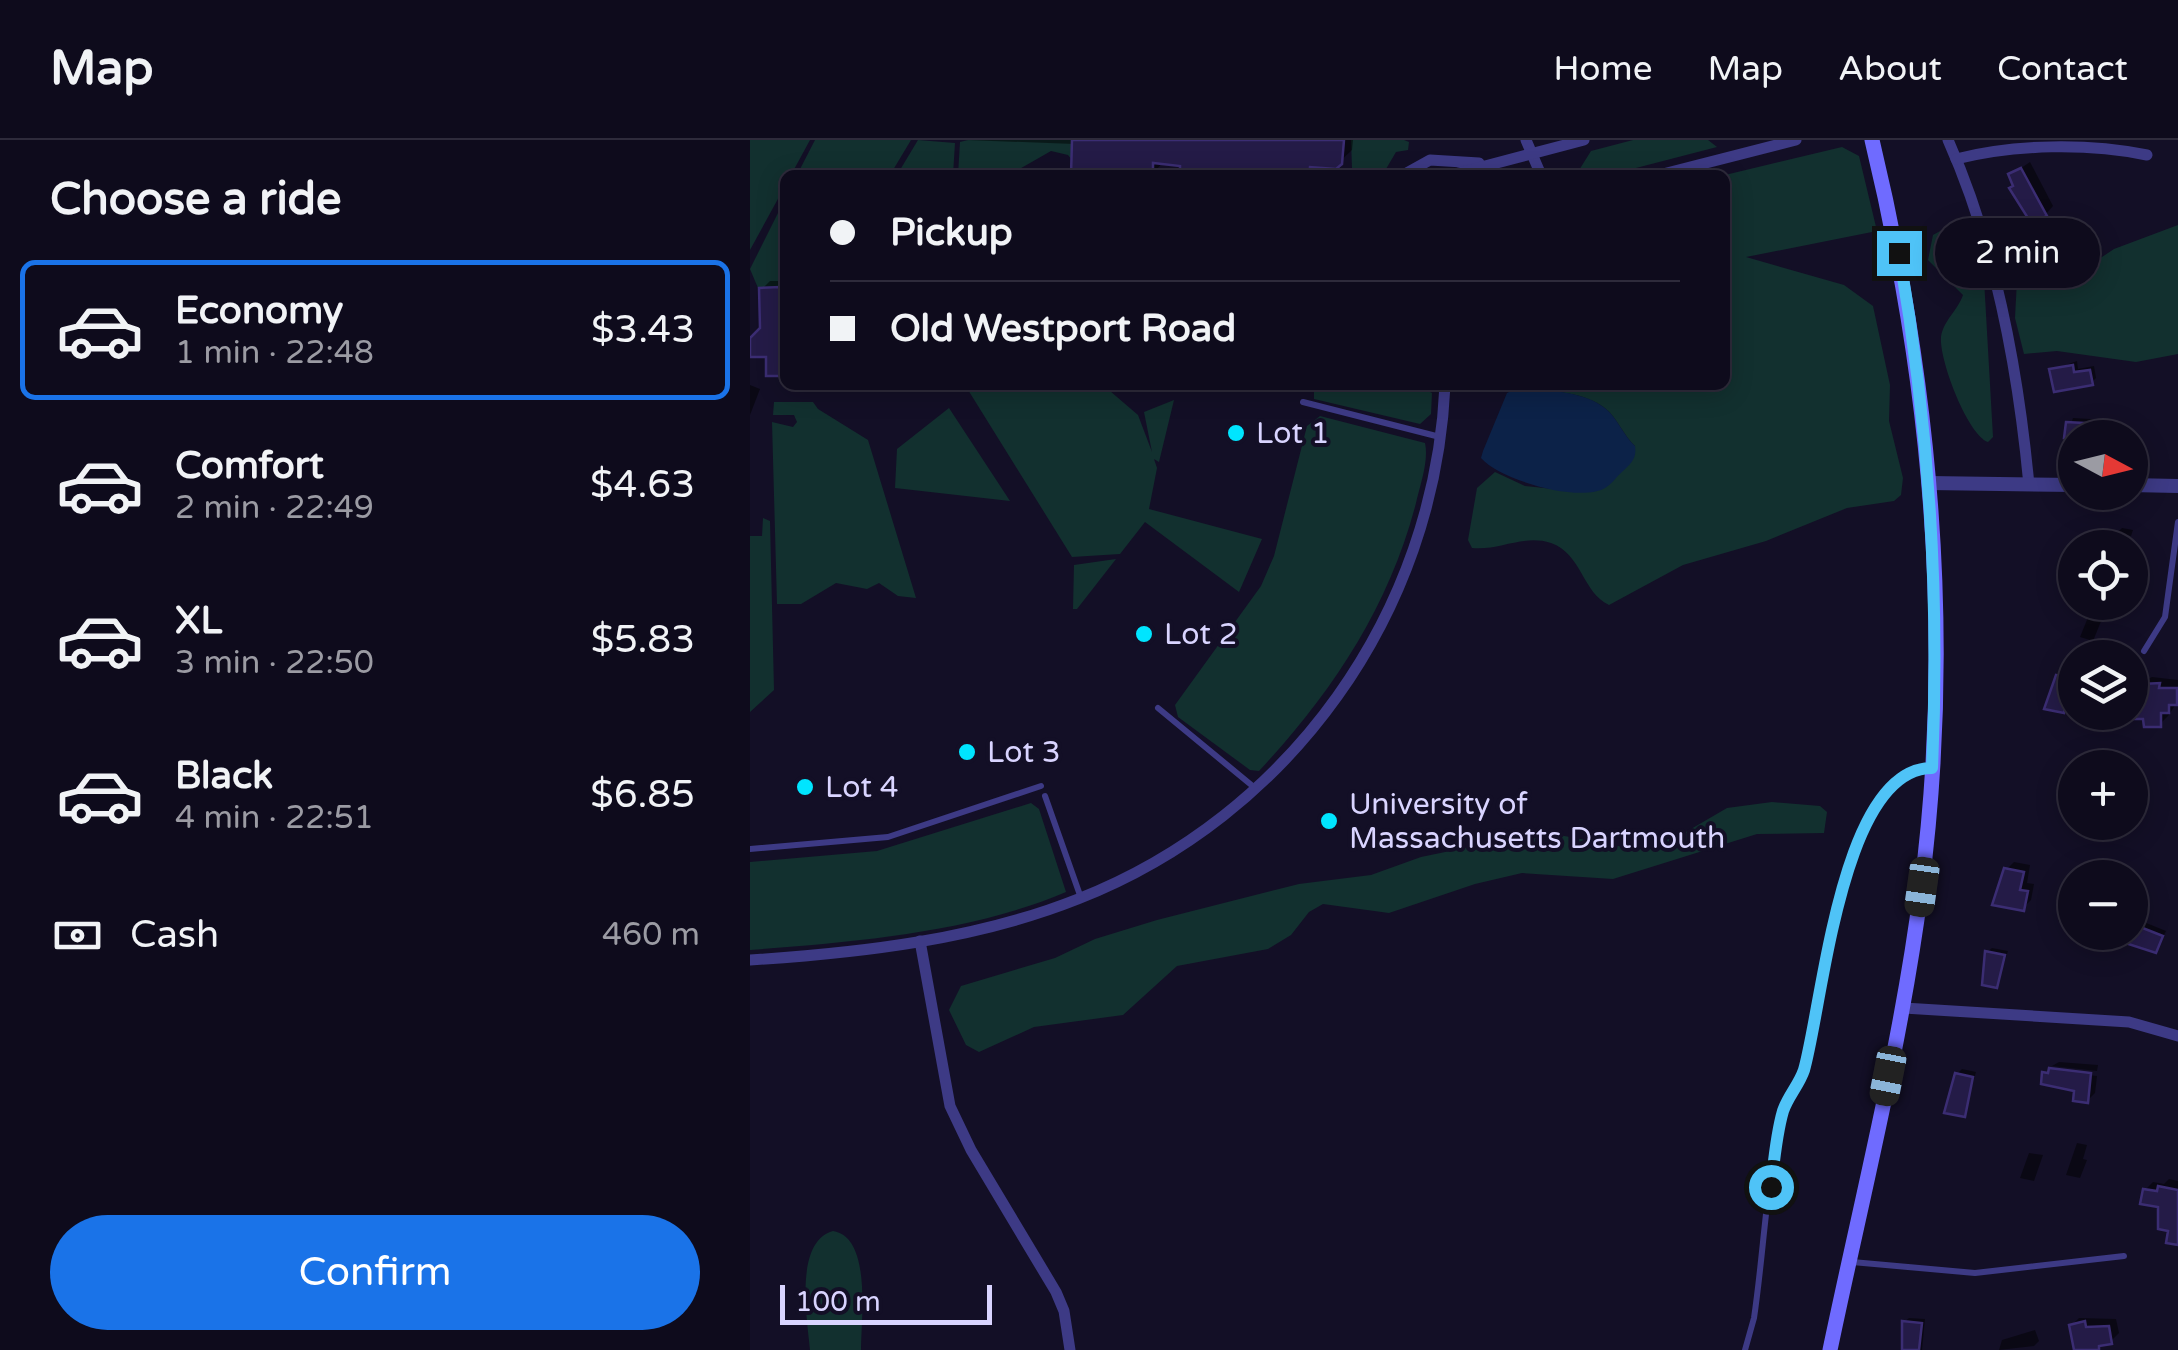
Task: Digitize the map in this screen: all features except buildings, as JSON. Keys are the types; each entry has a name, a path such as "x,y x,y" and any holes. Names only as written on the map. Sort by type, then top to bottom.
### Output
{"main road":[{"path":"1830,1350 1904,1008 1922,887 1932,768 1936,638 1929,483 1909,310 1872,140"}],"street":[{"path":"1526,140 1539,170"},
{"path":"1469,170 1584,140"},
{"path":"1679,170 1796,140"},
{"path":"1948,140 1988,254 2018,388 2029,485"},
{"path":"1956,159 1992,150 2112,148 2147,155"},
{"path":"1412,170 1430,160 1498,162"},
{"path":"750,960 920,941 1013,920 1081,898 1181,846 1256,788 1317,725 1377,636 1421,530 1441,437 1445,390"},
{"path":"1929,483 2058,485"},
{"path":"2148,486 2178,486"},
{"path":"920,941 950,1106 970,1150 1056,1292 1064,1311 1070,1350"},
{"path":"1904,1008 2130,1022 2178,1036"}],"lane":[{"path":"1303,402 1441,437"},
{"path":"2178,486 2178,496"},
{"path":"2148,644 2164,617 2178,522"},
{"path":"1158,708 1256,788"},
{"path":"1745,1350 1754,1318 1783,1112 1803,1072 1848,870 1890,787 1905,772 1932,768"},
{"path":"750,850 888,836 1041,786"},
{"path":"1044,796 1081,898"},
{"path":"1848,1262 1975,1273 2124,1256"}],"green space":[{"path":"750,140 810,140 794,170 780,170 780,195 750,250"},
{"path":"815,140 911,140 893,170 800,170"},
{"path":"918,140 955,143 953,170 900,170"},
{"path":"1072,140 1071,156 1091,169 1080,170 1068,155 1051,151 1018,170 958,170 960,142"},
{"path":"1351,140 1409,142 1408,150 1396,152 1386,169 1352,168"},
{"path":"1633,140 1708,140 1717,147 1628,170 1579,170 1591,151"},
{"path":"1842,147 1859,156 1877,231 1746,257 1844,285 1873,306 1890,385 1889,421 1903,478 1901,495 1894,501 1847,508 1766,541 1683,565 1609,605 1593,591 1569,556 1551,543 1531,540 1472,548 1468,540 1477,488 1495,472 1525,486 1582,492 1635,446 1610,413 1597,403 1543,390 1730,390 1730,174"},
{"path":"780,209 780,289 758,288 750,269"},
{"path":"2178,225 2178,354 2136,362 2057,351 2024,354 2015,318 2018,261 2043,271 2067,262 2093,263 2114,249"},
{"path":"1942,230 1952,232 1984,279 1993,437 1988,442 1963,411 1945,362 1942,331 1963,295 1928,260 1933,235"},
{"path":"968,390 1109,390 1138,415 1152,452 1144,412 1174,400 1159,462 1154,459 1157,468 1149,509 1262,539 1239,592 1145,522 1120,554 1072,557"},
{"path":"1314,390 1432,393 1431,414 1420,424 1314,399"},
{"path":"774,402 813,402 868,440 916,598 898,596 879,583 867,589 836,583 801,604 777,604 772,422 793,427 797,422 794,415 773,415"},
{"path":"949,408 1010,501 895,488 897,449"},
{"path":"1320,416 1425,443 1424,473 1390,578 1355,647 1286,741 1259,771 1250,770 1178,717 1175,705 1261,586 1274,556 1307,426"},
{"path":"763,518 770,521 774,690 750,712 750,536 762,536"},
{"path":"1116,559 1077,609 1073,609 1074,565"},
{"path":"1772,802 1820,806 1827,812 1824,833 1757,834 1613,879 1522,873 1475,884 1389,913 1323,904 1309,912 1291,935 1268,949 1177,966 1123,1015 1034,1027 979,1052 966,1045 949,1010 961,986 1055,958 1095,939 1157,920 1299,884 1371,875 1421,857 1508,839 1559,835 1635,849 1679,836 1727,808"},
{"path":"1031,803 1039,809 1066,892 951,926 870,939 750,950 750,862 877,851"},
{"path":"833,1231 854,1248 859,1263 861,1350 810,1350 808,1265 821,1238"}],"water":[{"path":"1546,390 1597,403 1610,413 1635,446 1633,460 1612,483 1593,492 1559,491 1505,474 1481,458 1507,393"}],"place":[{"name":"Lot 1","path":"1236,433"},
{"name":"Lot 2","path":"1144,634"},
{"name":"Lot 3","path":"967,752"},
{"name":"Lot 4","path":"805,787"},
{"name":"University of Massachusetts Dartmouth","path":"1329,821"}],"route":[{"path":"1771,1187 1783,1112 1803,1072 1842,890 1855,852 1868,823 1897,779 1914,768 1932,768 1936,638 1932,521 1918,373 1899,253"}]}
